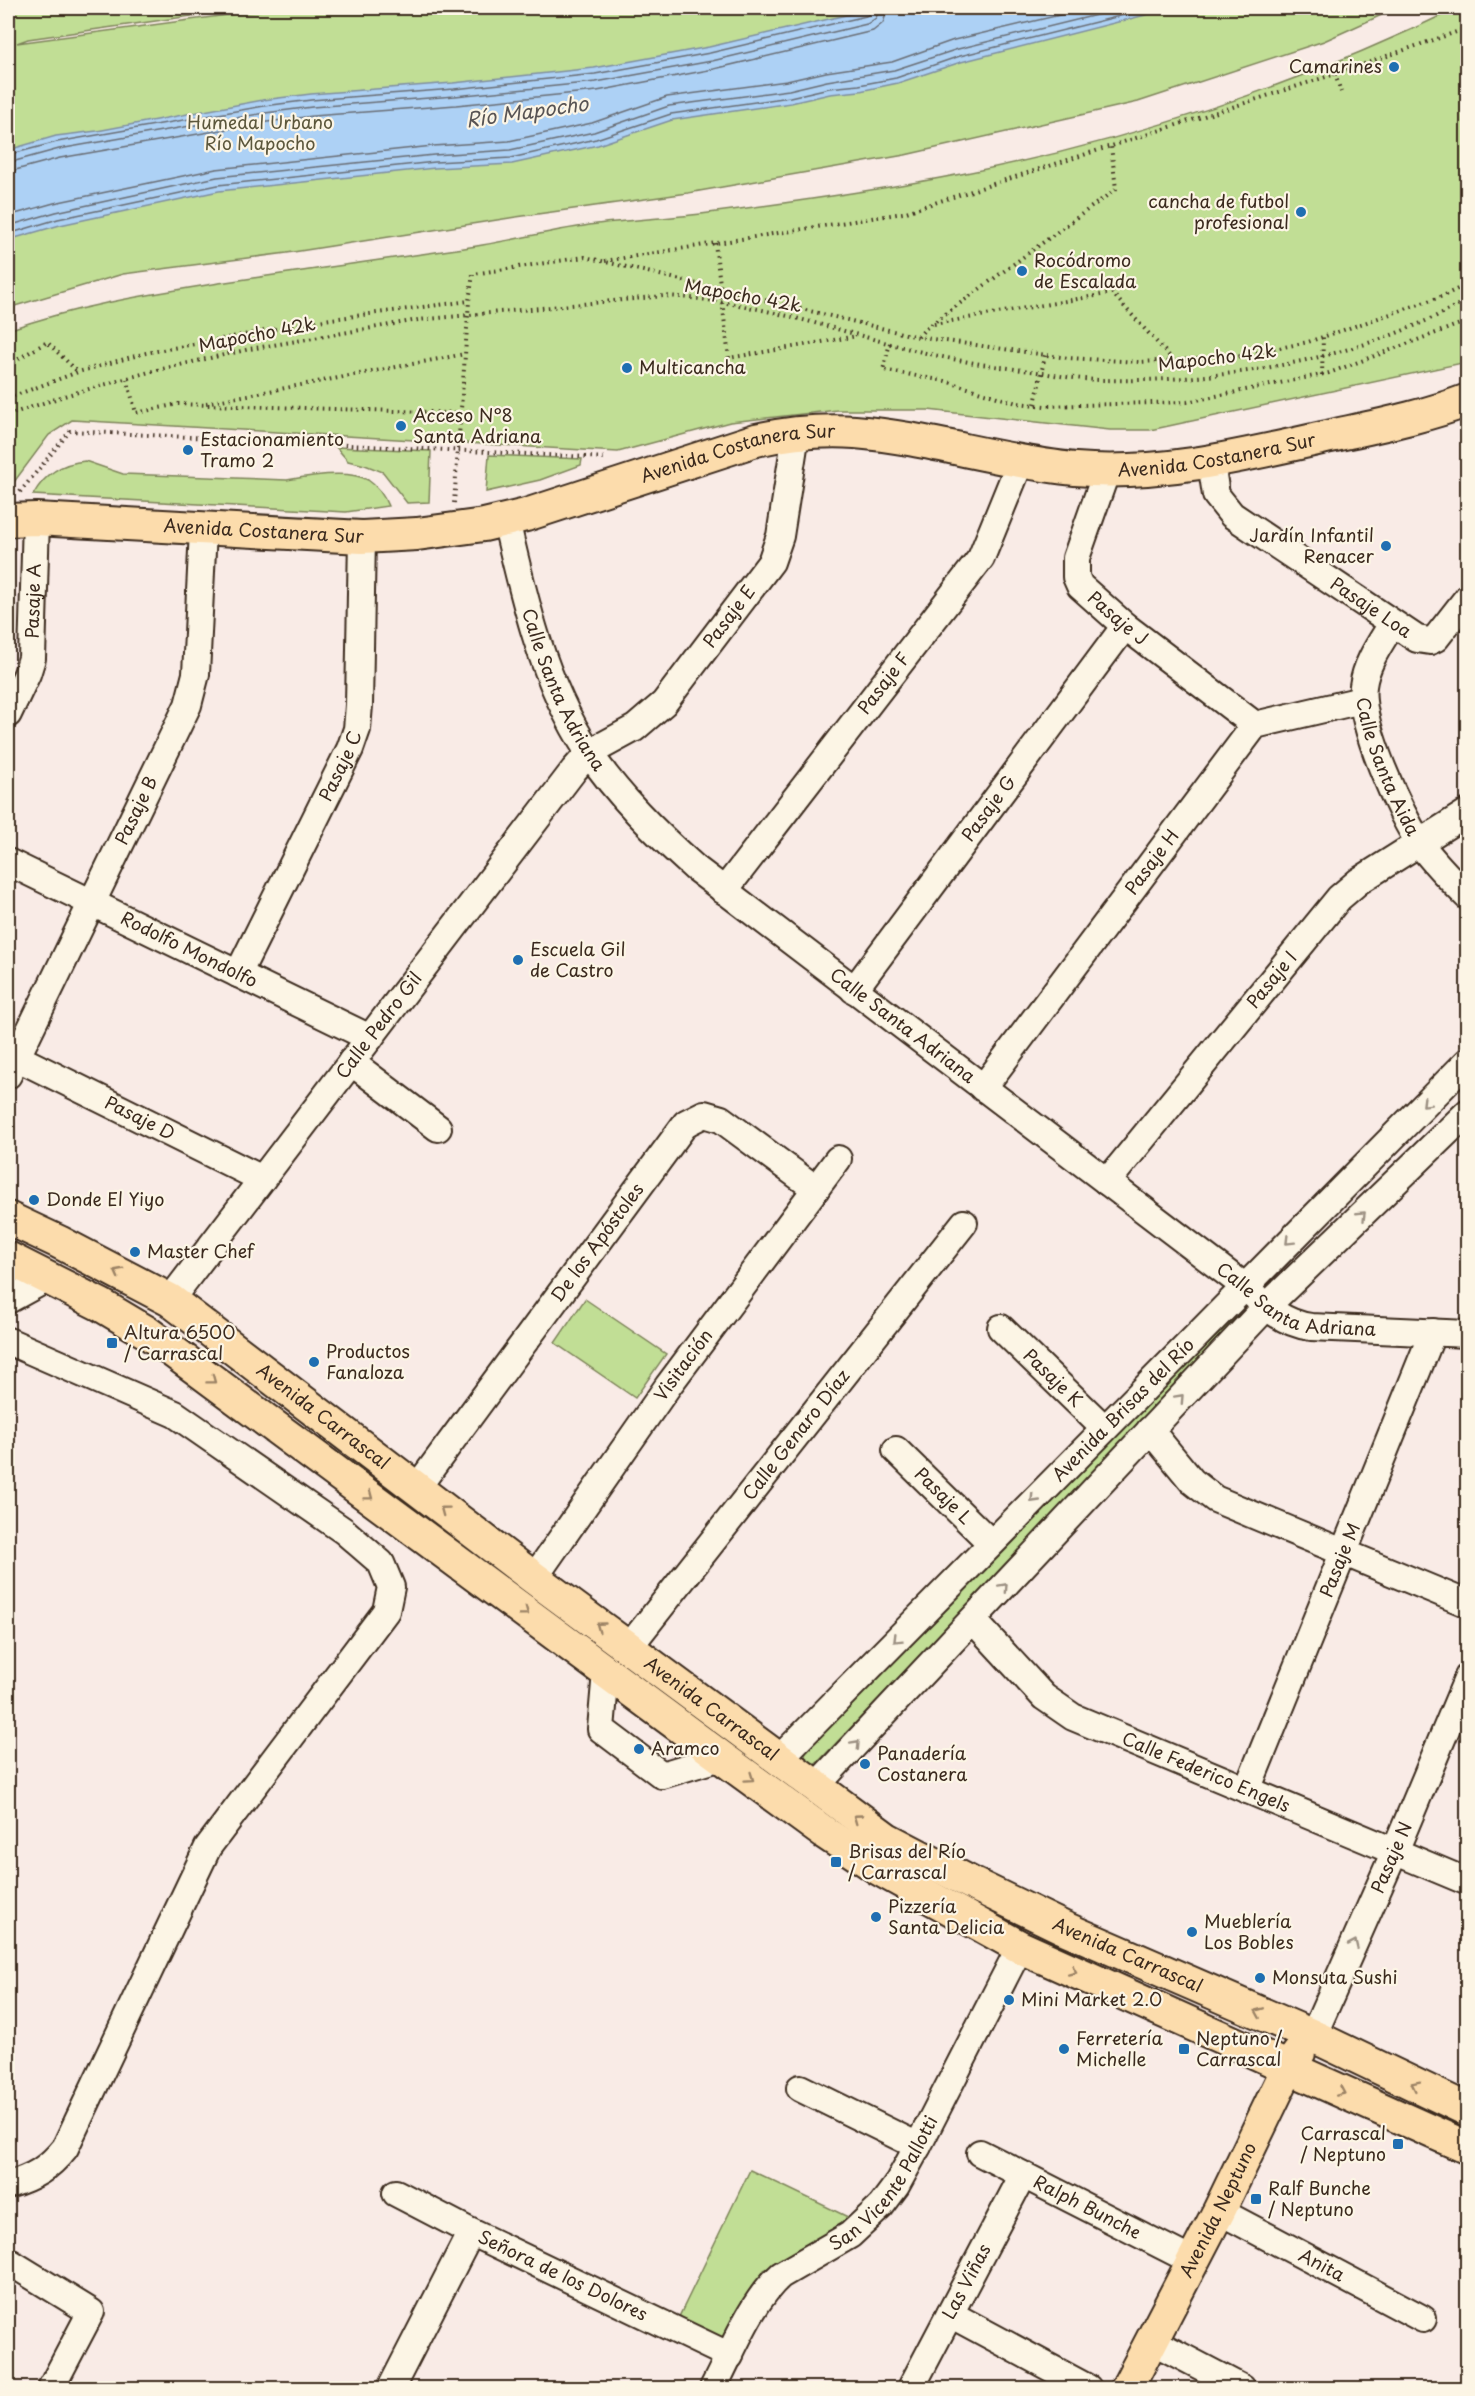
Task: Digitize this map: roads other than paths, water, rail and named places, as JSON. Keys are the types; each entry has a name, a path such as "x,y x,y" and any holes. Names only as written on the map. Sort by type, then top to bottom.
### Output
{"main road":[{"name":"Avenida Costanera Sur","path":"20,512 203,530 362,537 417,534 506,520 756,440 796,434 836,431 874,434 1021,460 1073,468 1107,470 1211,462 1464,405"},
{"name":"Avenida Carrascal","path":"8,1218 170,1300 534,1578 896,1844 1062,1927 1313,2036 1467,2110"},
{"name":"Avenida Carrascal","path":"8,1258 101,1305 148,1333 721,1757 825,1833 879,1869 1020,1947 1467,2148"},
{"path":"1020,1947 1039,1930 1062,1927"},
{"name":"Avenida Neptuno","path":"1127,2388 1194,2262 1288,2068 1313,2036"}],"street":[{"name":"Pasaje E","path":"589,753 635,728 664,703 771,562 780,536 796,434"},
{"name":"Pasaje F","path":"724,891 981,558 1021,460"},
{"name":"Pasaje Loa","path":"1211,462 1216,495 1232,515 1392,624 1423,641 1430,641 1464,610"},
{"name":"Pasaje J","path":"1107,470 1076,558 1076,577 1085,593 1255,725"},
{"name":"Pasaje A","path":"8,714 32,658 20,512"},
{"name":"Calle Santa Adriana","path":"506,520 542,653 563,706 589,753 642,817 675,850 724,891 1287,1322 1299,1326 1467,1334"},
{"name":"Pasaje B","path":"12,1066 191,695 196,674 203,530"},
{"name":"Pasaje C","path":"238,974 350,749 357,729 362,537"},
{"name":"Calle Santa Aida","path":"1392,624 1372,656 1366,671 1362,700 1371,739 1405,817 1420,843 1467,897"},
{"name":"Pasaje G","path":"854,990 1125,626"},
{"path":"1255,725 1362,700"},
{"name":"Pasaje H","path":"983,1088 1255,725"},
{"name":"Calle Pedro Gil","path":"170,1300 589,753"},
{"name":"Pasaje I","path":"1107,1182 1339,898 1359,881 1467,812"},
{"name":"Rodolfo Mondolfo","path":"8,862 370,1038"},
{"name":"Avenida Brisas del Río","path":"780,1758 1467,1061"},
{"path":"351,1062 438,1128"},
{"name":"Pasaje D","path":"12,1066 262,1179"},
{"name":"Avenida Brisas del Río","path":"816,1786 1266,1307 1467,1112"},
{"name":"De los Apóstoles","path":"416,1489 686,1123 704,1114 721,1119 816,1189"},
{"name":"Visitación","path":"534,1578 668,1386 838,1159"},
{"name":"Calle Genaro Díaz","path":"629,1647 964,1223"},
{"path":"8,1300 48,1278"},
{"name":"Pasaje K","path":"1001,1328 1104,1428"},
{"name":"Pasaje M","path":"1247,1790 1433,1332"},
{"path":"8,1341 175,1414 344,1531 381,1563 391,1587 386,1611 208,1848 65,2148 50,2166 26,2179 8,2184"},
{"path":"1150,1430 1192,1482 1215,1499 1467,1604"},
{"name":"Pasaje L","path":"896,1450 991,1543"},
{"name":"Calle Federico Engels","path":"973,1620 1044,1697 1064,1712 1467,1882"},
{"path":"606,1672 601,1729 662,1775 721,1757"},
{"name":"Pasaje N","path":"1313,2036 1395,1851 1467,1677"},
{"name":"San Vicente Pallotti","path":"713,2388 760,2299 772,2283 792,2268 837,2244 862,2225 881,2206 896,2186 1020,1947"},
{"path":"800,2088 918,2146"},
{"name":"Ralph Bunche","path":"980,2153 1194,2262"},
{"name":"Las Viñas","path":"910,2388 1023,2175"},
{"name":"Señora de los Dolores","path":"396,2193 471,2232 730,2356"},
{"name":"Anita","path":"1219,2211 1423,2319"},
{"path":"400,2385 471,2232"},
{"path":"8,2261 91,2312 51,2388"},
{"path":"950,2314 1088,2388"},
{"path":"1152,2341 1242,2388"}],"water":[{"name":"Río Mapocho","path":"876,8 1173,8 961,62 898,83 791,103 672,120 598,145 512,164 435,168 219,191 60,225 8,240 8,150 56,136 97,131 263,100 594,68 709,47"}],"place":[{"name":"Camarines","path":"1394,67"},
{"name":"cancha de futbol profesional","path":"1301,212"},
{"name":"Rocódromo de Escalada","path":"1022,271"},
{"name":"Multicancha","path":"627,368"},
{"name":"Acceso N°8 Santa Adriana","path":"401,426"},
{"name":"Estacionamiento Tramo 2","path":"188,450"},
{"name":"Jardín Infantil Renacer","path":"1386,546"},
{"name":"Escuela Gil de Castro","path":"518,960"},
{"name":"Donde El Yiyo","path":"34,1200"},
{"name":"Master Chef","path":"135,1252"},
{"name":"Altura 6500 / Carrascal","path":"112,1343"},
{"name":"Productos Fanaloza","path":"314,1362"},
{"name":"Aramco","path":"639,1749"},
{"name":"Panadería Costanera","path":"865,1764"},
{"name":"Brisas del Río / Carrascal","path":"836,1862"},
{"name":"Pizzería Santa Delicia","path":"876,1917"},
{"name":"Mueblería Los Bobles","path":"1192,1932"},
{"name":"Monsuta Sushi","path":"1260,1978"},
{"name":"Mini Market 2.0","path":"1009,2000"},
{"name":"Ferretería Michelle","path":"1064,2049"},
{"name":"Neptuno / Carrascal","path":"1184,2049"},
{"name":"Carrascal / Neptuno","path":"1398,2144"},
{"name":"Ralf Bunche / Neptuno","path":"1256,2199"}],"park label":[{"name":"Humedal Urbano Río Mapocho","path":"260,133"}]}
